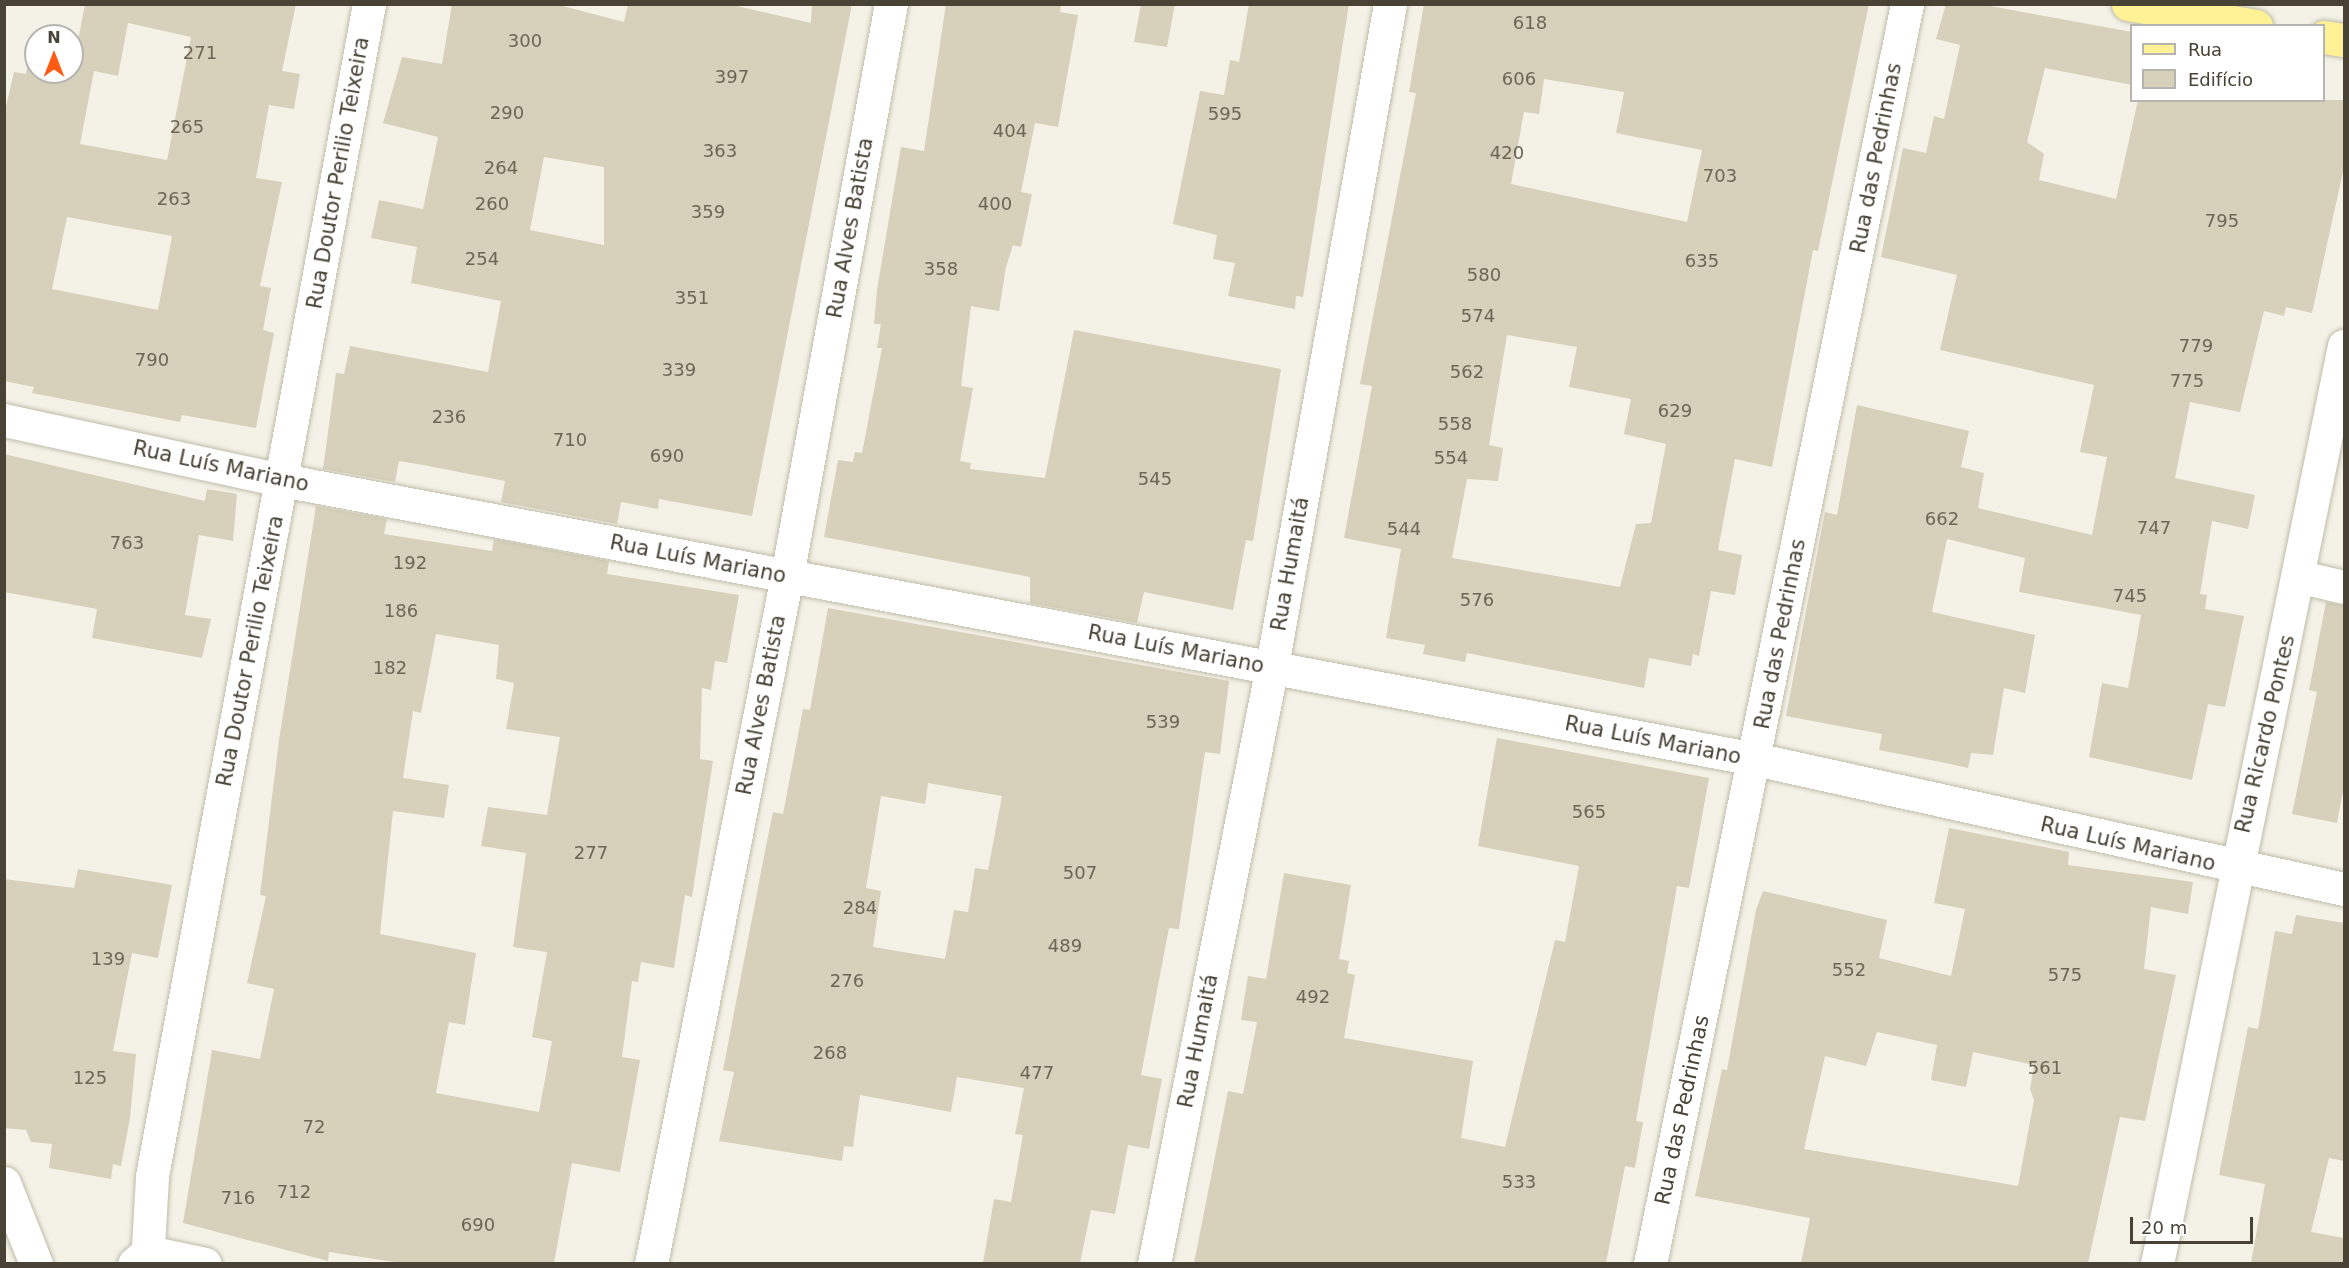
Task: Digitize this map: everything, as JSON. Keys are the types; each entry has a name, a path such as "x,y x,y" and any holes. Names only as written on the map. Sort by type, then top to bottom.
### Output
{"main road":[{"path":"2128,4 2244,24"},
{"path":"2325,37 2344,40"}],"street":[{"name":"Rua Doutor Perilio Teixeira","path":"143,1260 152,1176 369,4"},
{"name":"Rua Alves Batista","path":"651,1263 787,576 891,4"},
{"name":"Rua Humaitá","path":"1154,1263 1272,666 1390,4"},
{"name":"Rua das Pedrinhas","path":"1650,1263 1755,759 1907,4"},
{"name":"Rua Ricardo Pontes","path":"2157,1263 2234,869 2301,577 2344,346"},
{"name":"Rua Luís Mariano","path":"4,420 282,480 1755,759 2234,869 2344,889"},
{"path":"2301,577 2344,587"},
{"path":"4,1183 36,1263"},
{"path":"143,1260 205,1263"}],"building":[{"path":"85,4 296,4 282,71 300,74 294,109 269,105 256,178 282,182 260,286 271,288 263,330 274,333 256,428 182,415 180,422 32,393 34,387 4,381 4,115 14,72 24,74 24,84 84,84 84,24 81,24","holes":["128,23 191,37 167,160 80,144 94,71 118,76","67,217 172,236 158,310 52,289"]},
{"path":"452,4 555,4 624,22 628,4 728,4 811,23 812,4 852,4 752,516 659,499 658,509 621,502 617,524 501,502 505,481 423,465 399,461 395,482 323,469 336,373 344,374 350,346 488,372 501,301 411,283 417,247 371,238 379,200 423,209 438,137 383,123 402,57 442,64","holes":["544,157 604,167 604,245 530,230"]},
{"path":"946,4 1061,4 1060,12 1078,15 1058,127 1035,123 1021,192 1032,194 1021,247 1013,245 1006,267 999,311 971,306 961,386 973,388 960,461 971,463 970,469 1045,478 1074,330 1281,369 1253,541 1246,540 1233,610 1144,592 1137,623 1030,603 1030,577 824,537 838,460 853,462 855,452 862,453 882,348 877,348 881,324 874,324 877,290 901,147 924,151"},
{"path":"1141,4 1175,4 1167,47 1134,42"},
{"path":"1249,4 1349,4 1303,297 1296,296 1295,309 1228,296 1235,263 1213,259 1217,235 1173,224 1200,91 1224,95 1230,60 1239,62"},
{"path":"1424,4 1869,4 1818,251 1813,250 1772,467 1735,459 1718,550 1742,555 1735,595 1711,591 1699,656 1693,654 1691,666 1649,658 1644,688 1467,653 1465,662 1423,654 1425,645 1386,638 1401,549 1344,538 1372,386 1360,384 1416,93 1409,92","holes":["1544,79 1624,92 1616,133 1702,150 1687,222 1511,184 1524,112 1539,114","1507,335 1577,347 1569,387 1631,399 1624,434 1666,444 1651,523 1636,524 1620,587 1452,558 1467,479 1498,481 1503,448 1489,445"]},
{"path":"1946,4 1979,4 2130,32 2130,85 2045,68 2027,142 2044,154 2039,180 2116,199 2138,102 2325,102 2325,100 2344,100 2344,167 2312,313 2286,307 2284,316 2264,311 2240,412 2190,402 2175,478 2255,495 2248,529 2212,521 2200,594 2207,595 2205,609 2244,616 2225,707 2208,704 2192,780 2089,757 2102,683 2128,688 2141,615 2019,592 2025,558 1947,539 1932,612 2035,635 2025,693 2004,688 1993,755 1971,753 1968,768 1879,750 1882,734 1786,716 1825,512 1837,515 1857,405 1969,431 1961,467 1984,473 1978,508 2092,535 2107,457 2080,452 2094,385 1940,350 1957,275 1881,257 1903,148 1926,153 1934,116 1944,119 1960,45 1936,39"},
{"path":"4,454 205,501 207,489 237,494 233,541 199,535 185,615 211,619 202,658 92,638 97,609 4,592"},
{"path":"316,506 387,519 384,534 492,551 494,539 609,561 607,574 739,595 727,663 715,661 711,690 702,688 700,759 713,761 692,897 685,895 674,968 641,962 638,982 632,981 622,1057 640,1060 620,1172 572,1163 554,1263 401,1263 329,1252 328,1261 183,1223 212,1050 260,1059 274,989 247,983 266,896 260,895 279,740","holes":["436,634 499,645 496,679 514,683 506,729 560,737 547,815 488,807 481,846 526,853 513,947 547,952 532,1037 552,1041 539,1112 436,1093 449,1022 465,1025 476,953 380,934 393,811 444,818 449,785 403,778 413,711 421,713"]},
{"path":"2326,602 2344,605 2344,786 2337,823 2292,814 2317,692 2309,690"},
{"path":"828,608 1229,681 1220,754 1205,752 1179,929 1169,928 1141,1075 1162,1079 1149,1149 1128,1145 1115,1214 1091,1210 1080,1263 983,1263 994,1199 1011,1202 1023,1135 1015,1134 1024,1088 957,1077 951,1112 860,1095 853,1147 844,1146 842,1161 719,1141 734,1072 723,1070 773,812 783,814 803,709 810,710","holes":["928,783 1002,796 988,870 975,868 968,912 954,910 945,959 873,947 881,891 866,888 881,796 925,804"]},
{"path":"1497,738 1709,778 1689,888 1677,886 1636,1121 1643,1122 1635,1168 1625,1166 1606,1263 1194,1263 1228,1091 1243,1094 1257,1022 1241,1020 1248,976 1266,979 1284,873 1351,885 1339,959 1349,961 1347,973 1355,975 1344,1038 1473,1061 1461,1138 1505,1147 1555,940 1565,942 1579,866 1478,846"},
{"path":"1949,828 2069,852 2068,865 2193,882 2188,914 2151,907 2144,969 2176,975 2145,1121 2120,1117 2088,1263 1801,1263 1810,1218 1695,1196 1722,1069 1727,1070 1756,910 1763,891 1887,920 1879,958 1951,976 1965,909 1934,903","holes":["1877,1032 1937,1045 1931,1080 1966,1087 1973,1052 2034,1065 2030,1089 2034,1100 2018,1186 1804,1149 1825,1056 1866,1066"]},
{"path":"78,869 172,885 158,958 132,953 113,1051 136,1054 130,1118 121,1166 113,1164 111,1179 49,1168 52,1144 31,1142 26,1130 4,1128 4,879 74,888"},
{"path":"2296,915 2344,923 2344,1161 2329,1158 2311,1232 2344,1238 2344,1263 2251,1263 2265,1184 2219,1175 2248,1027 2258,1029 2275,931 2292,934"}]}
